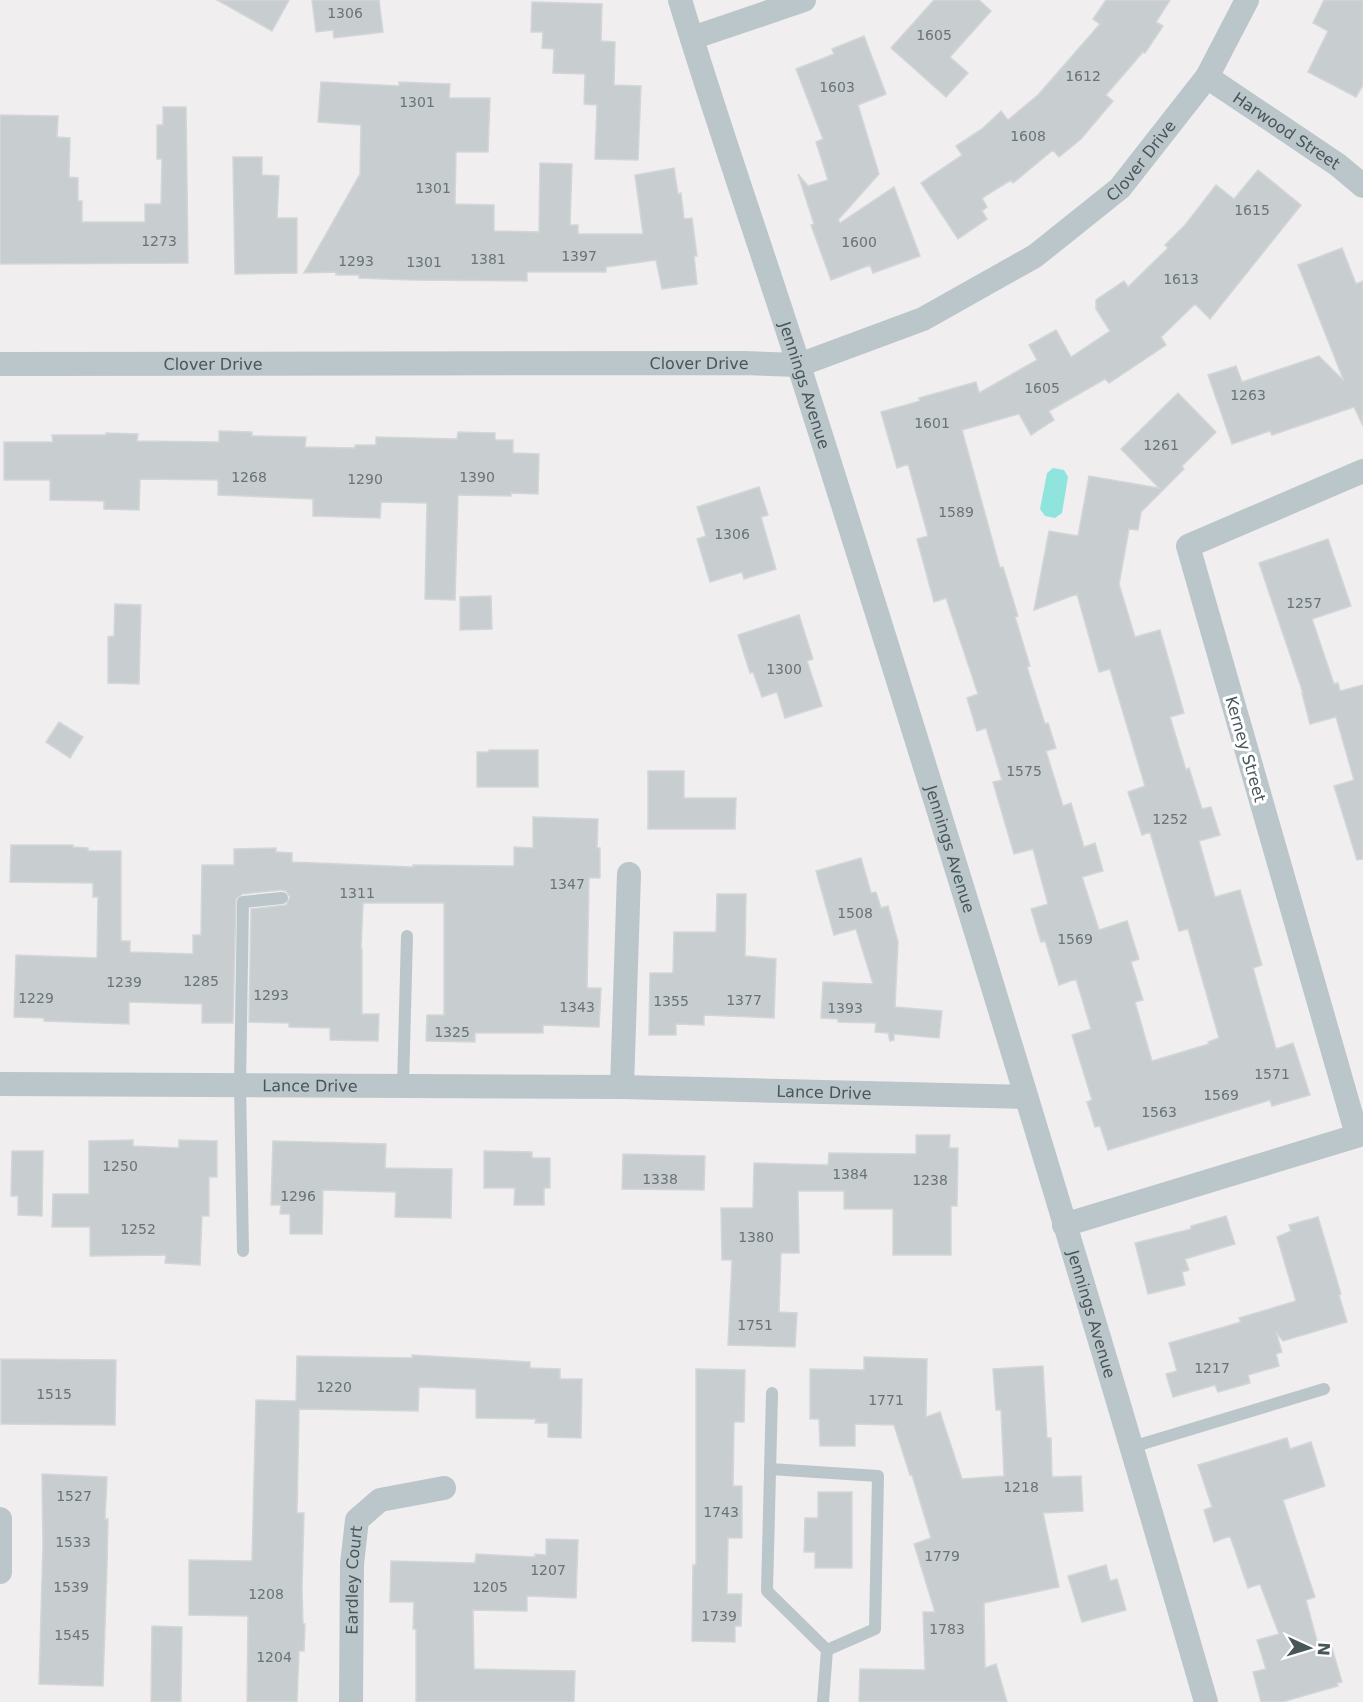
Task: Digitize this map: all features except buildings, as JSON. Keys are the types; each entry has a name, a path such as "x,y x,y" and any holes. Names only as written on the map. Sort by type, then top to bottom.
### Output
{"street":[{"name":"Jennings Avenue","path":"680,0 799,365 1026,1097 1206,1702"},
{"path":"692,38 804,0"},
{"name":"Clover Drive","path":"0,364 744,363 799,365 923,319 1035,256 1120,188 1208,77 1247,0"},
{"name":"Harwood Street","path":"1208,77 1338,165 1363,186"},
{"name":"Kerney Street","path":"1360,1135 1188,546 1363,471"},
{"path":"622,1087 629,874"},
{"name":"Lance Drive","path":"0,1084 622,1087 1026,1097"},
{"path":"1064,1225 1360,1135"},
{"name":"Eardley Court","path":"351,1702 352,1564 357,1520 381,1500 444,1488"},
{"path":"0,1519 0,1572"}],"lane":[{"path":"243,1251 240,1085 243,902 282,898"},
{"path":"404,1086 407,936"},
{"path":"1132,1447 1324,1389"},
{"path":"772,1393 767,1591 827,1650 823,1702"},
{"path":"770,1469 878,1476 875,1629 827,1650"}],"water":[{"path":"1053,468 1064,470 1068,477 1062,513 1055,518 1045,516 1040,509 1047,473"}]}
